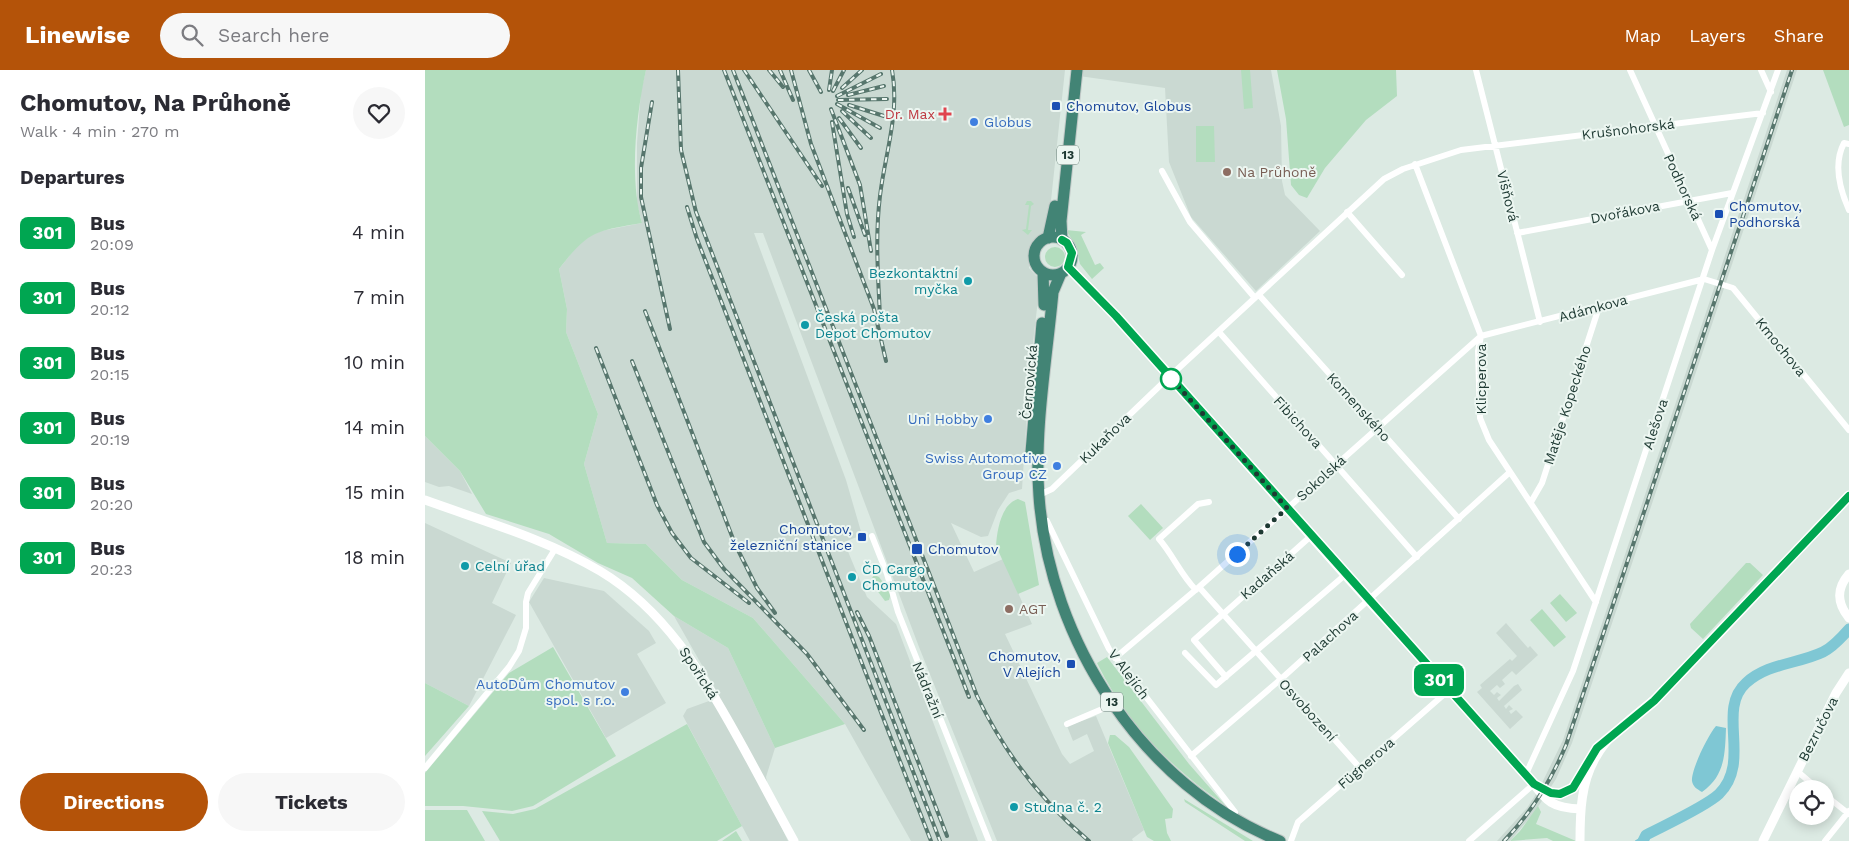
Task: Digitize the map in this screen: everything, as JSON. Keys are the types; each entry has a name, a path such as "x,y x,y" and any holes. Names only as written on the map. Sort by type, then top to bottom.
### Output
{"highway":[{"name":"Černovická","path":"1035,495 1032,422 1045,292 1043,272 1036,262 1035,253 1039,244 1048,238 1055,208 1069,70"},
{"name":"Černovická","path":"1035,495 1053,292 1072,253 1067,243 1062,240 1061,221 1077,70"},
{"path":"1048,238 1062,240"},
{"path":"1043,272 1055,275 1065,270"},
{"name":"13","path":"1035,495 1039,549 1054,606 1073,651 1141,750 1171,780 1211,811 1263,841"},
{"name":"13","path":"1111,706 1146,746 1176,775 1237,819 1280,841"}],"street":[{"name":"Višňová","path":"1476,70 1540,322"},
{"name":"Podhorská","path":"1630,70 1712,250"},
{"path":"1761,70 1771,92"},
{"name":"Alešova","path":"1525,774 1573,670 1704,279 1712,250 1778,70"},
{"name":"Krušnohorská","path":"1494,145 1763,113"},
{"path":"1849,144 1844,143 1841,148 1838,169 1849,210"},
{"path":"1169,376 1384,179 1415,164 1461,150 1494,145"},
{"name":"Klicperova","path":"1415,164 1481,336 1478,352 1480,418 1489,440 1596,602"},
{"path":"1162,171 1191,222 1257,296"},
{"name":"Dvořákova","path":"1517,233 1732,193"},
{"path":"1347,212 1402,275"},
{"path":"1065,270 1084,281 1345,575 1534,784 1543,797 1553,804 1566,808 1581,809"},
{"name":"Adámkova","path":"1481,336 1704,279"},
{"name":"Kmochova","path":"1704,279 1733,288 1849,430"},
{"name":"Komenského","path":"1257,296 1459,518"},
{"name":"Matěje Kopeckého","path":"1531,502 1542,483 1599,307"},
{"name":"Fibichova","path":"1219,332 1417,557"},
{"name":"Sokolská","path":"1115,658 1197,589 1481,336"},
{"name":"Kukaňova","path":"1035,495 1052,489 1169,376"},
{"name":"Palachova","path":"1191,756 1281,679 1510,472"},
{"path":"1534,784 1551,793 1567,792 1577,783 1592,754 1654,701 1849,496"},
{"name":"Spořická","path":"425,500 555,549 586,563 617,583 646,606 672,633 713,694 794,841"},
{"name":"Osvobození","path":"1209,502 1198,504 1159,538 1172,555 1185,579 1223,613 1360,768"},
{"name":"V Alejích","path":"1047,522 1085,604 1115,658 1235,812"},
{"name":"Nádražní","path":"872,536 887,574 898,612 989,841"},
{"name":"Kadaňská","path":"1223,613 1311,536"},
{"path":"425,768 509,667 519,651 524,635 528,593 535,580 545,569 555,549"},
{"path":"1849,574 1839,592 1841,605 1849,618"},
{"path":"1185,653 1216,686 1345,575"},
{"path":"1223,613 1194,640 1226,677"},
{"name":"Bezručova","path":"1763,841 1836,693 1849,673"},
{"name":"Fügnerova","path":"1291,841 1298,822 1449,690"},
{"path":"1067,724 1111,706"},
{"path":"1580,841 1583,790 1590,769 1599,752 1615,733"},
{"path":"1797,771 1808,780"},
{"path":"1469,841 1534,784"},
{"path":"1825,841 1848,813 1834,802"},
{"path":"1581,809 1584,841"}],"shaded area":[{"path":"646,70 1065,70 1049,219 1041,237 1031,246 1029,268 1038,278 1039,291 1030,368 1022,489 1009,493 998,510 988,536 981,537 951,523 974,572 1003,559 1032,624 1005,634 1062,754 1070,764 1094,751 1087,734 1073,741 1067,726 1096,716 1144,830 1132,839 1133,841 997,841 919,647 763,233 754,233 846,480 862,535 844,542 867,597 896,624 978,841 911,841 845,724 753,618 682,580 646,544 607,543 584,464 598,414 566,332 567,309 559,269 578,245 596,232 642,223 637,204 637,143 641,91"},
{"name":"Na Průhoně","path":"1080,70 1271,70 1281,126 1282,181 1285,195 1320,231 1256,291 1191,217 1169,162 1165,88 1079,76"},
{"path":"1787,70 1797,70 1572,743 1556,779 1534,813 1510,841 1497,841 1527,808 1538,791 1563,740"},
{"path":"425,436 460,471 472,494 449,486 439,487 425,482"},
{"name":"Celní úřad","path":"425,523 511,563 492,603 516,615 469,706 425,683"},
{"path":"544,578 604,591 649,631 656,643 637,654 666,703 606,738 529,602"},
{"path":"674,616 728,648 775,748 766,777 771,805 788,841 750,841 683,716 687,709 720,697"},
{"path":"1506,623 1528,648 1530,646 1538,655 1516,675 1512,671 1502,680 1505,684 1500,688 1497,685 1490,691 1494,695 1497,692 1501,695 1497,698 1499,701 1518,684 1522,690 1504,706 1506,709 1509,705 1513,709 1509,711 1511,714 1516,710 1523,717 1510,729 1477,692 1482,688 1480,685 1510,659 1512,661 1517,656 1496,633"}],"green space":[{"path":"425,70 646,70 639,107 635,147 636,187 642,223 614,228 595,234 578,246 559,269 567,309 566,332 598,414 584,464 607,543 646,544 682,580 753,618 845,724 775,748 728,648 674,616 632,578 598,563 549,534 486,514 460,471 425,436"},
{"path":"1241,70 1250,70 1253,108 1244,109"},
{"path":"1277,70 1396,70 1397,96 1366,120 1325,168 1307,198 1299,195 1291,185 1286,119"},
{"path":"1823,70 1849,70 1849,125 1844,127"},
{"path":"1196,126 1214,126 1215,162 1196,162"},
{"path":"1027,201 1031,201 1034,204 1031,206 1028,230 1032,230 1028,235 1022,230 1026,229 1029,205 1025,205"},
{"path":"1066,230 1086,232 1081,235 1095,265 1100,263 1104,268 1092,279 1080,264 1076,246"},
{"path":"1055,247 1062,250 1065,257 1062,264 1055,267 1048,264 1045,257 1048,250"},
{"path":"1018,499 1025,502 1039,585 1018,594 996,546 997,533 1004,512 1012,502"},
{"path":"1141,504 1163,528 1150,540 1128,516"},
{"path":"1746,563 1750,563 1763,575 1703,639 1691,628 1690,624"},
{"path":"874,575 879,577 891,593 889,600 885,601 870,581"},
{"path":"1560,594 1577,613 1566,622 1550,603"},
{"path":"1542,609 1566,637 1554,647 1530,620"},
{"path":"553,647 616,756 533,806 512,811 463,806 425,806 425,773 509,673"},
{"path":"1107,657 1189,764 1225,805 1168,759 1136,725 1122,706 1097,663"},
{"path":"425,683 469,706 425,756"},
{"path":"687,724 742,826 717,841 500,841 482,811 513,814 535,809"},
{"path":"1110,735 1115,735 1129,747 1173,809 1172,818 1165,819 1167,833 1171,841 1154,841 1147,837 1108,743"},
{"path":"1184,799 1253,841 1245,841 1185,802"},
{"path":"1538,806 1541,812 1536,824 1576,841 1553,841 1547,838 1510,841 1520,831"},
{"path":"425,810 467,810 485,841 425,841"},
{"path":"736,831 742,841 722,841"}],"water":[{"path":"1716,726 1726,728 1724,755 1715,779 1702,792 1693,785 1692,776 1701,753"}],"waterway":[{"path":"1643,841 1646,835 1713,799 1728,781 1733,767 1734,707 1738,694 1746,683 1764,671 1823,652 1834,645 1849,629"},
{"path":"1636,841 1646,835"}],"railway":[{"path":"678,70 681,150 696,212 940,841"},
{"path":"724,70 969,697"},
{"path":"733,70 977,696 999,737 1025,774 1055,809 1089,841"},
{"path":"744,70 822,186"},
{"path":"769,70 783,87"},
{"path":"780,70 793,100"},
{"path":"791,70 811,144 874,309 886,361"},
{"path":"809,70 821,92"},
{"path":"829,90 832,70"},
{"path":"833,91 844,70"},
{"path":"842,88 862,70"},
{"path":"880,316 877,256 878,226 882,180 893,118 894,86 892,70"},
{"path":"1504,841 1539,796 1554,771 1566,745 1792,70"},
{"path":"837,96 881,74"},
{"path":"848,95 884,86"},
{"path":"838,100 887,99"},
{"path":"652,102 641,168 641,197 670,329"},
{"path":"837,104 880,128"},
{"path":"849,105 884,116"},
{"path":"831,109 860,185 871,251"},
{"path":"842,111 871,138"},
{"path":"839,118 861,148"},
{"path":"832,122 847,214 854,237"},
{"path":"848,188 865,235"},
{"path":"687,207 697,239 931,841"},
{"path":"645,311 735,544 757,588 775,613"},
{"path":"596,348 657,505 672,533 691,558 749,603"},
{"path":"632,361 704,542 724,569 807,654 864,730"},
{"path":"857,612 869,636 947,836"}],"bus line":[{"name":"301","path":"1062,240 1067,243 1072,253 1072,259 1068,267 1084,281 1116,316 1345,575 1534,784 1551,793 1560,794 1573,788 1597,748 1654,701 1849,496"}],"place":[{"name":"Chomutov, Globus","path":"1056,106"},
{"name":"Dr. Max","path":"945,114"},
{"name":"Globus","path":"974,122"},
{"name":"Na Průhoně","path":"1227,172"},
{"name":"Chomutov, Podhorská","path":"1719,214"},
{"name":"Bezkontaktní myčka","path":"968,281"},
{"name":"Česká pošta Depot Chomutov","path":"805,325"},
{"name":"Uni Hobby","path":"988,419"},
{"name":"Swiss Automotive Group CZ","path":"1057,466"},
{"name":"Chomutov, železniční stanice","path":"862,537"},
{"name":"Chomutov","path":"917,549"},
{"name":"Celní úřad","path":"465,566"},
{"name":"ČD Cargo Chomutov","path":"852,577"},
{"name":"AGT","path":"1009,609"},
{"name":"Chomutov, V Alejích","path":"1071,664"},
{"name":"AutoDům Chomutov spol. s r.o.","path":"625,692"},
{"name":"Studna č. 2","path":"1014,807"}],"route":[{"path":"1171,379 1169,376 1287,508 1237,554"}]}
